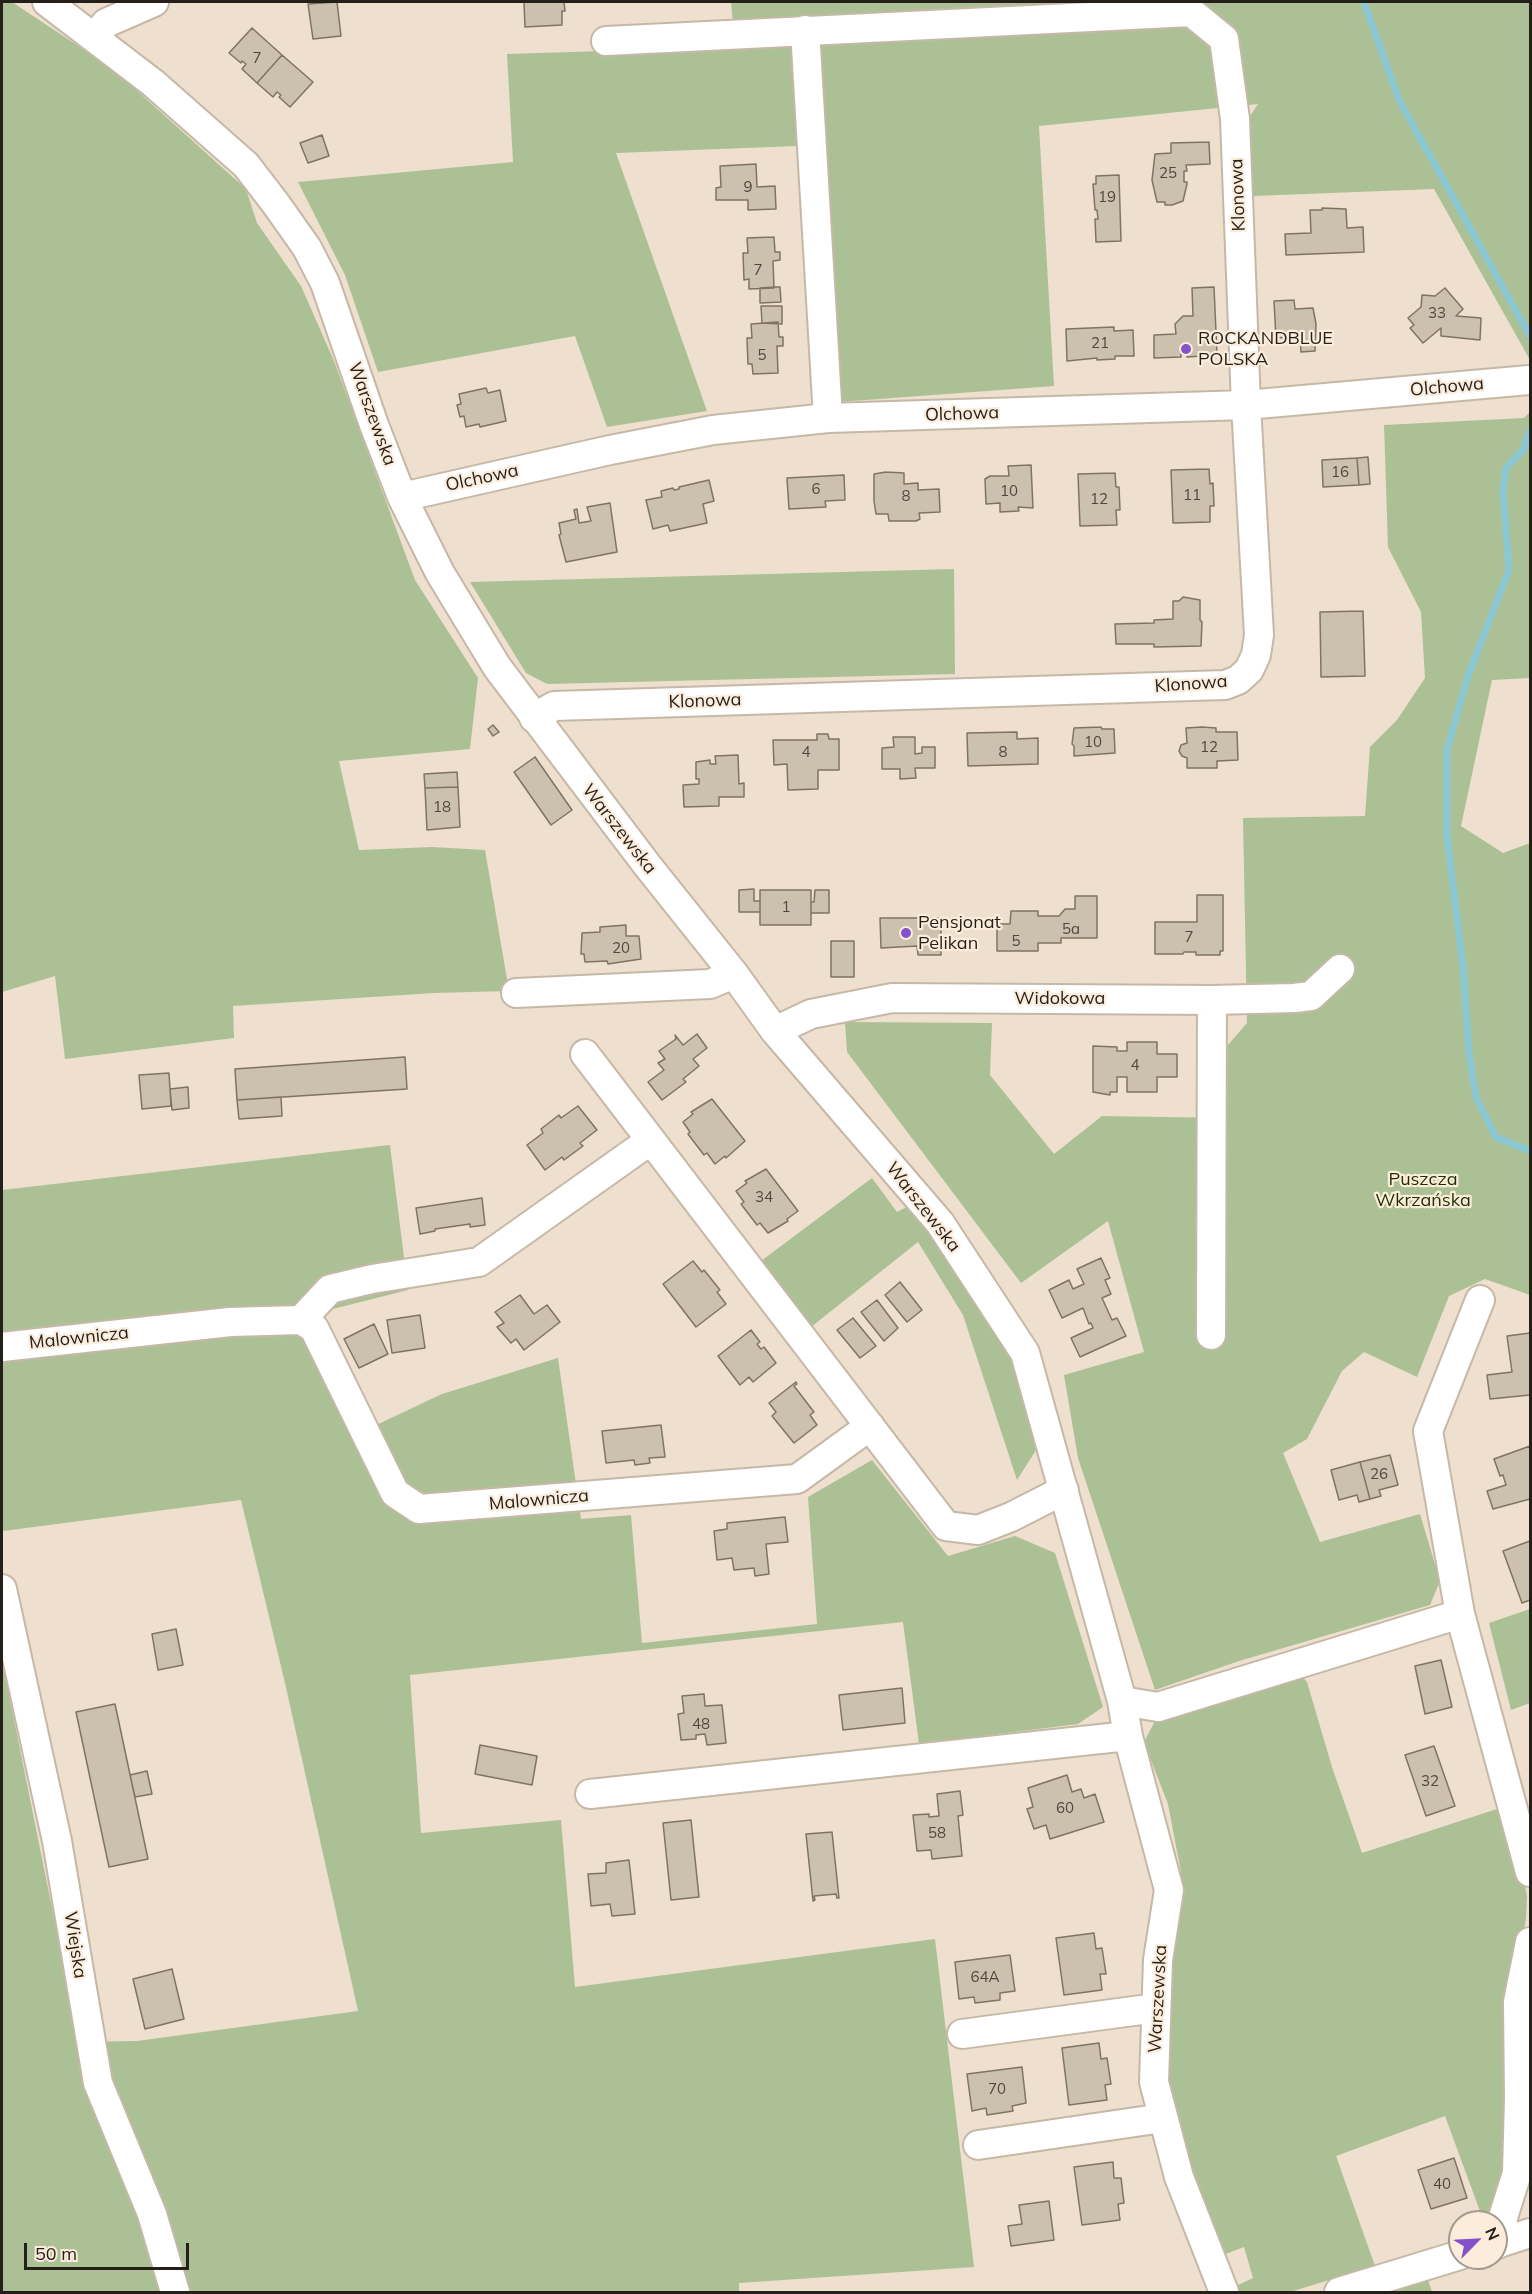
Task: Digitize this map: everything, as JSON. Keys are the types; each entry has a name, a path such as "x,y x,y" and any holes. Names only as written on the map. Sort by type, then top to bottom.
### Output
{"street":[{"name":"Warszewska","path":"47,2 153,83 246,165 308,248 325,283 374,425 402,497 440,573 497,667 534,718 734,974 775,1031 940,1223 1025,1353 1122,1701 1128,1736 1169,1890 1158,1960 1154,2082 1179,2177 1224,2292"},
{"path":"94,37 106,23 154,2"},
{"name":"Klonowa","path":"534,718 554,706 1225,685 1238,680 1249,670 1256,655 1258,635 1235,119 1224,39 1191,12 805,30"},
{"path":"606,41 805,30 828,418"},
{"name":"Olchowa","path":"402,497 610,450 713,430 828,418 1246,405 1529,380"},
{"name":"Widokowa","path":"775,1031 811,1014 892,998 1212,1000 1294,998 1311,996 1340,969"},
{"path":"516,993 710,984 734,974"},
{"path":"1211,1335 1212,1000"},
{"path":"585,1054 946,1526 978,1530 1064,1490"},
{"path":"301,1320 330,1289 372,1279 479,1262 651,1140"},
{"path":"1480,1300 1428,1431 1460,1614 1530,1872"},
{"name":"Malownicza","path":"2,1347 230,1322 301,1320 314,1328 395,1493 419,1509 797,1479 870,1426"},
{"name":"Wiejska","path":"2,1589 57,1841 98,2083 152,2214 176,2292"},
{"path":"1122,1701 1158,1707 1460,1614"},
{"path":"590,1794 1128,1736"},
{"path":"1505,2210 1517,2173 1518,2002 1530,1942"},
{"path":"962,2034 1156,2008"},
{"path":"978,2145 1163,2118"},
{"path":"1508,2240 1530,2233"},
{"path":"1339,2292 1448,2259"}],"green space":[{"path":"2,2 12,2 113,69 246,189 257,223 301,286 334,361 415,580 478,678 470,749 339,761 359,850 432,847 485,850 509,991 434,993 233,1006 234,1038 65,1059 55,976 2,992"},
{"path":"731,2 1530,2 1530,360 1434,189 1253,196 1247,121 1258,104 1039,126 1054,386 825,403 796,146 616,153 707,411 607,427 575,336 378,372 345,275 298,182 513,162 507,54 735,47"},
{"name":"Puszcza Wkrzańska","path":"1530,412 1530,678 1492,680 1461,826 1503,853 1530,843 1530,1295 1485,1279 1449,1296 1417,1377 1364,1352 1342,1371 1307,1439 1283,1453 1320,1542 1420,1514 1440,1581 1430,1605 1239,1661 1155,1690 1078,1458 1064,1375 1144,1352 1108,1221 1021,1283 847,1052 845,1022 992,1023 990,1075 1054,1154 1102,1116 1225,1118 1228,1045 1247,1023 1243,818 1365,816 1370,747 1397,720 1425,678 1421,612 1388,547 1384,425 1524,418"},
{"path":"954,569 955,674 547,684 526,673 470,582"},
{"path":"390,1145 408,1290 317,1313 372,1427 442,1394 558,1358 581,1519 631,1515 642,1643 817,1624 808,1497 872,1460 948,1556 1015,1536 1055,1553 1103,1707 1078,1724 919,1744 903,1622 410,1675 421,1833 561,1820 575,1987 935,1939 974,2267 739,2283 739,2292 2,2292 2,1660 79,2042 137,2041 358,2011 285,1683 241,1500 3,1531 2,1190"},
{"path":"872,1178 897,1212 912,1204 1014,1357 1036,1450 1017,1480 963,1315 918,1242 811,1327 761,1261"},
{"path":"1530,1609 1530,1703 1511,1710 1489,1623"},
{"path":"1299,1673 1307,1682 1332,1767 1362,1853 1503,1807 1527,1896 1526,1919 1517,1969 1510,2159 1497,2210 1480,2210 1445,2116 1336,2156 1375,2266 1290,2292 1234,2292 1232,2288 1253,2278 1244,2247 1223,2255 1177,2141 1165,2075 1172,1937 1181,1872 1168,1804 1144,1742 1155,1721"},
{"path":"1428,2280 1432,2292 1394,2292"}],"building":[{"path":"337,2 341,36 313,39 308,4"},
{"path":"524,2 564,2 562,25 525,27"},
{"path":"252,28 282,55 257,83 242,69 246,64 242,61 241,63 229,53"},
{"path":"282,55 313,82 290,107 277,92 273,97 257,83"},
{"path":"322,135 329,156 308,163 300,143"},
{"path":"1209,142 1210,164 1186,165 1184,182 1187,184 1183,201 1172,205 1157,202 1152,180 1155,154 1171,153 1171,143"},
{"path":"756,164 757,187 775,186 776,209 748,210 748,200 716,200 716,188 721,187 720,166"},
{"path":"1119,175 1121,241 1096,242 1095,219 1098,219 1093,184 1096,184 1096,176"},
{"path":"1322,208 1346,209 1347,228 1363,227 1364,252 1286,255 1285,234 1311,233 1310,210 1322,210"},
{"path":"774,237 775,252 780,252 780,260 773,261 774,288 749,289 749,279 744,280 743,253 748,253 747,238"},
{"path":"780,287 781,302 760,303 760,288"},
{"path":"1214,287 1217,355 1187,357 1187,353 1181,353 1181,357 1154,358 1154,335 1176,334 1175,324 1183,316 1193,316 1192,288"},
{"path":"1445,288 1463,309 1456,316 1481,318 1480,340 1441,336 1441,328 1423,343 1410,328 1414,325 1408,318 1421,307 1422,295 1435,296"},
{"path":"1294,300 1295,309 1313,308 1316,324 1315,351 1301,352 1300,337 1276,338 1274,301"},
{"path":"761,306 782,306 782,324 762,323"},
{"path":"778,322 779,337 783,337 783,346 777,346 778,373 753,374 752,364 748,364 747,338 752,338 751,324"},
{"path":"1114,327 1114,331 1133,330 1134,356 1067,361 1066,329"},
{"path":"486,388 488,393 500,390 506,421 480,427 479,424 466,427 464,416 460,417 457,405 461,404 459,394"},
{"path":"1368,457 1370,484 1359,485 1357,458"},
{"path":"1357,458 1359,485 1323,487 1322,460"},
{"path":"1031,465 1033,508 1018,507 1019,511 1000,512 1000,503 986,504 985,479 990,476 1009,476 1008,466"},
{"path":"1209,469 1210,484 1213,483 1214,506 1210,506 1210,522 1173,523 1171,470"},
{"path":"904,473 904,484 918,483 918,490 939,489 940,512 919,513 920,519 916,521 889,521 888,514 876,514 874,474"},
{"path":"1115,473 1116,487 1119,487 1120,510 1116,510 1117,525 1080,526 1078,474"},
{"path":"844,475 845,500 825,501 826,507 789,509 787,478"},
{"path":"709,480 714,501 703,504 707,523 670,531 668,525 653,529 646,500 662,497 661,491 679,489 679,487"},
{"path":"610,503 617,552 566,562 559,535 561,534 559,523 576,519 574,510 577,509 579,523 591,521 587,507"},
{"path":"1183,597 1200,600 1201,646 1154,647 1154,644 1116,644 1115,624 1154,623 1154,620 1173,619 1173,601 1179,601"},
{"path":"1363,611 1365,676 1321,677 1320,612"},
{"path":"493,725 499,732 493,736 488,729"},
{"path":"1101,727 1102,729 1114,729 1115,753 1074,756 1072,744 1074,728"},
{"path":"1186,728 1216,728 1216,732 1237,732 1238,760 1217,761 1217,768 1187,768 1187,758 1179,751 1181,745 1187,743"},
{"path":"1017,732 1017,739 1038,738 1038,764 968,766 967,733"},
{"path":"817,734 828,734 829,739 839,739 839,770 818,770 818,789 788,790 787,764 774,765 773,740 817,740"},
{"path":"893,737 915,737 915,754 922,753 922,747 935,747 935,768 915,768 916,778 900,779 900,769 882,769 882,748 894,747"},
{"path":"738,755 739,784 744,783 744,797 719,797 719,806 684,807 683,785 699,784 699,779 696,779 696,762 710,760 710,764 716,764 715,756"},
{"path":"535,757 572,810 551,825 514,772"},
{"path":"457,772 458,787 425,788 424,774"},
{"path":"458,787 460,827 427,830 425,788"},
{"path":"754,889 754,901 760,901 760,912 739,912 739,890"},
{"path":"760,890 811,890 811,925 760,925"},
{"path":"815,890 829,890 829,913 811,913 811,902 814,902"},
{"path":"1197,895 1223,895 1223,951 1220,951 1220,955 1196,955 1196,952 1155,954 1155,922 1197,922"},
{"path":"1075,896 1097,896 1097,938 1061,938 1061,943 1038,943 1038,951 997,951 997,924 1010,924 1011,911 1038,911 1038,916 1059,916 1065,909 1075,909"},
{"path":"880,918 941,918 941,955 918,955 917,946 881,948"},
{"path":"626,925 626,936 639,936 641,959 608,964 607,961 585,962 584,954 581,954 582,933 600,932 600,927"},
{"path":"831,941 854,941 854,977 831,977"},
{"path":"697,1034 707,1048 693,1059 699,1066 683,1079 686,1082 662,1100 648,1082 664,1070 658,1063 665,1059 659,1051 676,1039 675,1035 683,1045"},
{"path":"1127,1042 1157,1042 1157,1054 1177,1054 1177,1077 1157,1077 1157,1092 1127,1092 1127,1077 1117,1077 1117,1092 1110,1092 1110,1095 1093,1092 1093,1046 1117,1047 1117,1051 1127,1051"},
{"path":"405,1057 407,1089 237,1100 235,1069"},
{"path":"169,1073 171,1106 142,1109 139,1075"},
{"path":"188,1087 189,1108 172,1110 170,1089"},
{"path":"281,1097 282,1116 239,1119 237,1100"},
{"path":"712,1099 745,1141 726,1158 725,1156 715,1164 707,1153 704,1155 688,1134 690,1132 683,1122 693,1114 691,1112"},
{"path":"578,1106 597,1130 580,1143 583,1146 564,1160 562,1157 545,1170 527,1145 543,1133 541,1129 559,1115 561,1118"},
{"path":"766,1169 798,1211 787,1219 788,1221 768,1233 760,1223 757,1225 741,1204 744,1202 736,1191 747,1183 745,1181"},
{"path":"482,1198 485,1225 470,1227 470,1224 435,1229 435,1231 420,1234 416,1208"},
{"path":"1101,1258 1110,1278 1105,1280 1111,1294 1102,1298 1112,1320 1117,1318 1126,1336 1080,1357 1071,1338 1093,1328 1091,1323 1089,1324 1083,1308 1062,1318 1049,1290 1069,1280 1073,1289 1084,1284 1077,1269"},
{"path":"693,1261 702,1272 704,1270 720,1290 717,1292 726,1304 696,1327 663,1284"},
{"path":"900,1282 922,1310 907,1322 885,1295"},
{"path":"520,1295 534,1314 547,1305 560,1322 524,1350 516,1339 511,1343 497,1327 504,1323 495,1312"},
{"path":"877,1300 898,1328 884,1341 861,1312"},
{"path":"420,1315 425,1348 392,1353 387,1320"},
{"path":"853,1318 876,1346 860,1358 837,1330"},
{"path":"374,1324 388,1354 359,1368 344,1339"},
{"path":"751,1330 760,1342 757,1344 761,1349 764,1347 776,1363 753,1382 749,1377 740,1385 718,1356"},
{"path":"1530,1333 1530,1395 1490,1399 1487,1375 1512,1372 1507,1336"},
{"path":"796,1382 794,1386 814,1412 810,1415 817,1425 794,1443 772,1416 776,1412 769,1403"},
{"path":"661,1425 665,1457 649,1458 650,1463 635,1465 634,1460 606,1463 602,1431"},
{"path":"1530,1446 1530,1499 1493,1509 1487,1491 1506,1485 1494,1459"},
{"path":"1390,1455 1398,1485 1379,1490 1381,1496 1370,1499 1360,1462"},
{"path":"1360,1462 1370,1499 1359,1502 1357,1495 1339,1500 1331,1470"},
{"path":"785,1517 788,1542 766,1544 769,1574 755,1576 754,1568 734,1570 732,1558 717,1560 714,1531 727,1529 727,1523"},
{"path":"1530,1541 1530,1600 1522,1603 1503,1551"},
{"path":"176,1629 183,1665 158,1670 152,1634"},
{"path":"1441,1660 1452,1707 1425,1714 1415,1666"},
{"path":"902,1688 905,1723 843,1730 839,1695"},
{"path":"704,1694 705,1706 722,1705 726,1743 707,1745 705,1734 696,1735 696,1739 681,1740 678,1714 684,1713 682,1696"},
{"path":"115,1704 148,1859 109,1867 76,1712"},
{"path":"480,1745 537,1756 532,1785 475,1774"},
{"path":"1434,1746 1455,1806 1426,1816 1405,1755"},
{"path":"147,1771 152,1794 135,1797 130,1775"},
{"path":"1067,1775 1072,1792 1081,1789 1084,1798 1095,1794 1104,1822 1050,1839 1046,1825 1034,1829 1027,1809 1033,1807 1028,1788"},
{"path":"960,1791 963,1815 958,1816 962,1856 932,1859 931,1850 917,1851 913,1815 939,1816 937,1794"},
{"path":"691,1820 699,1897 671,1900 663,1823"},
{"path":"832,1832 839,1898 836,1894 814,1896 813,1901 806,1834"},
{"path":"629,1860 635,1914 612,1916 610,1904 591,1906 588,1874 606,1873 606,1863"},
{"path":"1094,1933 1096,1949 1102,1948 1106,1974 1100,1974 1102,1990 1064,1995 1056,1938"},
{"path":"1010,1955 1015,1991 1000,1993 1000,2000 975,2003 974,1997 959,1999 955,1962"},
{"path":"172,1969 184,2019 145,2029 133,1979"},
{"path":"1099,2043 1101,2059 1107,2058 1111,2084 1105,2085 1107,2100 1069,2105 1062,2048"},
{"path":"1022,2067 1026,2103 1012,2106 1013,2111 987,2115 986,2108 972,2111 967,2074"},
{"path":"1454,2158 1467,2198 1431,2209 1418,2170"},
{"path":"1113,2162 1114,2178 1121,2178 1124,2203 1118,2204 1120,2220 1082,2225 1074,2167"},
{"path":"1049,2201 1054,2240 1011,2246 1008,2226 1022,2224 1019,2205"}],"waterway":[{"path":"1364,2 1399,100 1530,336"},
{"path":"1530,430 1523,450 1506,468 1503,490 1509,570 1468,676 1447,750 1447,836 1463,967 1469,1054 1476,1097 1496,1137 1530,1151"}],"place":[{"name":"ROCKANDBLUE POLSKA","path":"1186,349"},
{"name":"Pensjonat Pelikan","path":"906,933"}]}
